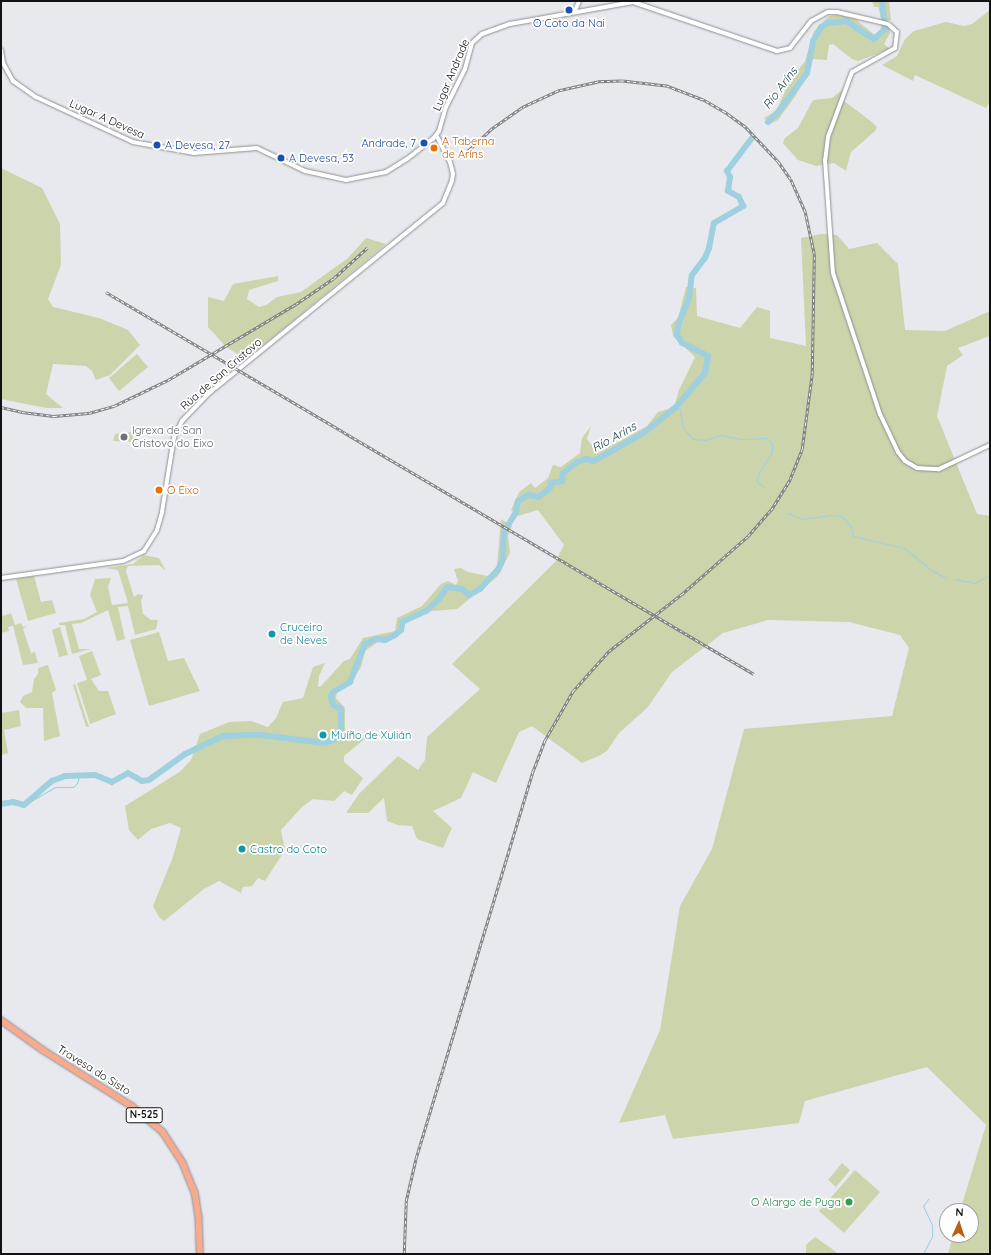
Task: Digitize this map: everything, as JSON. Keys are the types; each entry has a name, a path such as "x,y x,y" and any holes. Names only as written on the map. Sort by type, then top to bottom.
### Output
{"highway":[{"name":"Travesa do Sisto","path":"2,1021 132,1106 163,1132 180,1156 193,1187 199,1210 200,1254"}],"street":[{"path":"575,11 579,1"},
{"name":"Lugar Andrade","path":"382,173 407,159 436,135 465,69 472,43 482,34 510,24 575,11 634,2 777,51 790,48 811,21 828,12 890,25 898,37 895,48 890,53 860,65 852,72 828,137 825,160 832,272 880,414 898,452 905,461 917,468 939,469 990,445"},
{"name":"Lugar A Devesa","path":"1,50 3,63 13,81 36,97 146,146 198,153 257,148 301,170 346,180 382,173"},
{"name":"Rúa de San Cristovo","path":"1,578 123,561 144,551 157,530 162,512 175,432 182,421 208,394 443,203 452,181 453,174 450,162 436,135"}],"green space":[{"path":"872,1 889,1 891,20 882,20 878,7 874,7"},
{"path":"990,10 990,101 986,108 915,75 913,81 882,65 897,56 905,39 914,31 946,22 964,26 972,24"},
{"path":"838,15 855,19 876,36 882,26 890,28 890,33 884,44 890,49 858,61 852,59 833,44 829,45 827,60 813,59 809,73 794,98 778,120 770,124 764,118 776,111 790,81 805,61 814,31 829,16"},
{"path":"842,90 845,95 844,101 872,122 877,127 875,131 851,152 846,171 834,163 816,166 798,160 783,143 785,138 798,128 813,100 832,98"},
{"path":"1,168 42,188 60,224 61,265 48,299 53,307 99,318 128,330 140,345 110,375 96,380 92,371 86,366 53,364 46,394 63,408 46,408 1,399"},
{"path":"821,234 837,235 849,249 877,243 898,264 905,330 945,331 990,311 990,336 958,348 963,355 947,366 937,416 977,514 990,516 990,1254 948,1254 951,1243 979,1243 979,1203 962,1203 986,1125 927,1067 805,1101 799,1123 673,1139 665,1115 619,1123 660,1030 680,906 712,849 744,729 892,716 909,648 900,635 849,622 768,620 723,633 672,672 647,708 619,733 607,751 599,756 582,763 532,726 519,732 496,783 473,772 461,798 433,811 452,828 443,848 417,839 412,826 398,825 387,821 384,798 368,813 346,813 359,794 398,756 418,770 425,760 427,737 480,689 452,664 555,562 564,545 538,510 518,516 511,510 519,492 531,483 535,488 548,478 553,465 561,467 580,453 582,438 591,426 587,439 598,453 647,426 658,412 674,407 679,390 695,357 673,336 671,325 678,318 686,287 696,288 697,316 740,328 757,307 770,311 770,338 806,346 801,238"},
{"path":"366,238 386,244 271,339 244,358 226,347 208,327 208,297 224,301 233,284 278,276 278,281 249,290 247,299 259,307 266,305 277,297 301,292 348,258"},
{"path":"137,354 148,367 119,391 109,378"},
{"path":"133,432 133,442 113,441 115,434"},
{"path":"501,519 512,526 508,536 510,553 498,576 457,609 432,611 405,623 404,631 386,642 378,642 365,651 361,667 351,683 337,692 336,698 345,708 345,734 367,737 344,756 344,762 363,778 352,795 344,791 334,801 313,799 302,807 281,830 285,850 265,881 258,878 252,886 243,887 241,893 219,881 204,889 164,921 159,917 153,906 173,857 181,828 170,823 151,829 138,840 129,830 125,806 181,771 191,760 200,734 229,722 251,721 268,727 276,718 283,702 303,698 313,667 325,663 319,676 318,687 321,686 344,661 350,659 363,638 395,631 397,618 422,606 441,584 448,581 456,585 458,581 454,569 461,568 468,572 488,576 497,566"},
{"path":"144,555 159,558 166,571 159,565 128,566 126,571 134,597 138,594 143,595 141,601 143,614 151,620 158,620 156,629 135,635 128,606 118,607 125,639 117,641 108,610 81,623 72,624 79,649 91,649 72,654 65,625 59,625 59,623 84,619 97,612 90,595 95,579 111,578 108,587 112,605 128,603 118,570 106,568 133,564"},
{"path":"34,576 41,602 52,600 56,613 28,621 16,579"},
{"path":"1,611 3,616 11,613 15,625 21,623 23,627 27,626 23,629 31,653 35,652 38,663 23,665 13,626 8,627 9,631 1,633"},
{"path":"60,627 68,655 59,657 52,630"},
{"path":"159,632 168,661 184,658 200,691 149,706 130,640"},
{"path":"92,651 101,675 91,679 99,691 108,691 116,714 90,724 77,683 87,680 79,656"},
{"path":"48,665 56,690 52,693 60,736 44,741 43,708 26,708 20,702 23,696 32,692 34,679 38,674 38,668"},
{"path":"75,684 89,727 86,727 73,685"},
{"path":"19,710 21,726 4,730 8,753 1,755 1,713"},
{"path":"842,1163 850,1170 836,1187 828,1180"},
{"name":"O Alargo de Puga","path":"855,1170 880,1192 844,1233 819,1211"},
{"path":"815,1237 837,1254 806,1254 806,1245"}],"waterway":[{"name":"Río Aríns","path":"768,122 779,111 807,73 813,41 821,27 828,23 846,21 874,39 885,29 882,1"},
{"name":"Río Aríns","path":"1,804 13,802 24,805 52,781 65,776 95,775 112,782 128,773 142,781 149,780 185,754 223,736 261,735 325,743 341,737 341,709 333,705 331,696 333,692 350,682 365,644 376,639 385,640 395,635 401,630 402,622 426,611 439,599 447,587 462,589 469,595 480,589 498,570 503,558 504,532 516,512 518,501 529,495 539,497 550,488 551,483 562,481 563,473 577,462 586,459 594,461 645,432 676,407 705,373 708,356 682,343 677,335 678,325 689,298 692,275 705,258 709,248 714,223 743,206 739,197 728,191 730,177 727,171 752,138"},
{"path":"680,410 683,428 693,439 705,440 720,435 741,439 767,438 772,443 772,452 758,474 757,482 764,487"},
{"path":"787,513 803,519 830,515 842,516 851,527 853,536 904,548 931,570 946,578"},
{"path":"954,579 974,583 990,575"},
{"path":"24,805 55,787 73,787 77,783 79,776"},
{"path":"923,1254 932,1236 932,1225 923,1206 928,1199"}],"railway":[{"path":"404,1254 406,1201 416,1158 533,771 545,740 573,691 609,651 682,594 748,536 771,510 790,479 802,449 812,374 814,254 805,212 790,179 778,162 745,127 724,112 703,100 666,86 622,81 598,82 558,91 522,108 492,129 466,153"},
{"path":"1,407 22,412 54,416 89,413 114,406 168,380 296,304 334,278 367,248"},
{"path":"106,292 754,674"}],"place":[{"name":"O Coto da Nai","path":"569,10"},
{"name":"Andrade, 7","path":"424,143"},
{"name":"A Devesa, 27","path":"157,145"},
{"name":"A Taberna de Aríns","path":"434,148"},
{"name":"A Devesa, 53","path":"281,158"},
{"name":"Igrexa de San Cristovo do Eixo","path":"124,437"},
{"name":"O Eixo","path":"159,490"},
{"name":"Cruceiro de Neves","path":"272,634"},
{"name":"Muíño de Xulián","path":"323,735"},
{"name":"Castro do Coto","path":"242,849"},
{"name":"O Alargo de Puga","path":"849,1202"}]}
